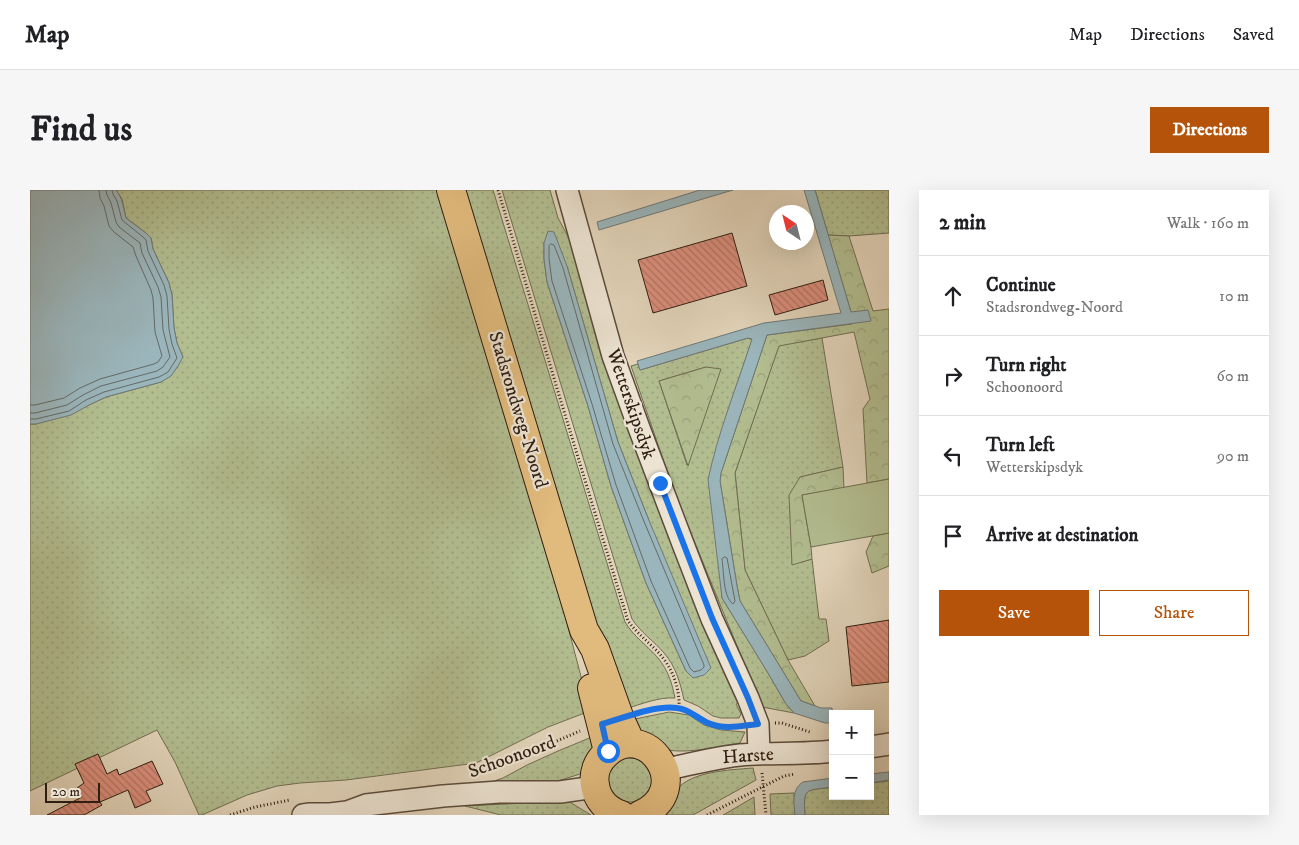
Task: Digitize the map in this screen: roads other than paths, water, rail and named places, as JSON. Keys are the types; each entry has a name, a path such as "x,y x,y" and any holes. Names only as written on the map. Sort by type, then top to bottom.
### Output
{"main road":[{"name":"Stadsrondweg-Noord","path":"451,190 584,630 583,651 620,747"},
{"path":"621,815 605,806 599,798 594,778 600,759 620,747 650,749 656,755 664,770 665,782 662,798 647,814"}],"street":[{"name":"Wetterskipsdyk","path":"568,190 613,356 712,618 758,724 759,754"},
{"path":"874,746 889,744"},
{"name":"Harste","path":"664,770 738,755 829,751"},
{"name":"Schoonoord","path":"300,806 310,814 330,814 347,812 366,805 443,796 499,792 560,792 595,787"}],"water":[{"path":"30,190 116,190 126,218 151,238 153,249 169,283 172,295 174,328 177,343 183,357 171,376 161,382 106,397 71,415 36,424 30,424"},
{"path":"700,190 733,190 599,230 597,222"},
{"path":"804,190 815,190 851,312 868,310 871,321 767,335 720,481 740,601 801,701 821,708 832,708 832,710 829,710 829,723 794,713 786,704 722,598 708,480 722,427 752,339 748,338 640,370 637,361 764,323 841,313 814,223 814,205 809,205"},
{"path":"548,231 554,232 567,266 618,442 711,668 704,675 693,678 686,671 646,583 611,486 588,406 547,282 544,243"},
{"path":"889,772 889,780 874,782 874,774"},
{"path":"829,779 829,788 808,792 805,799 805,815 795,815 794,797 799,785 803,782"}]}
